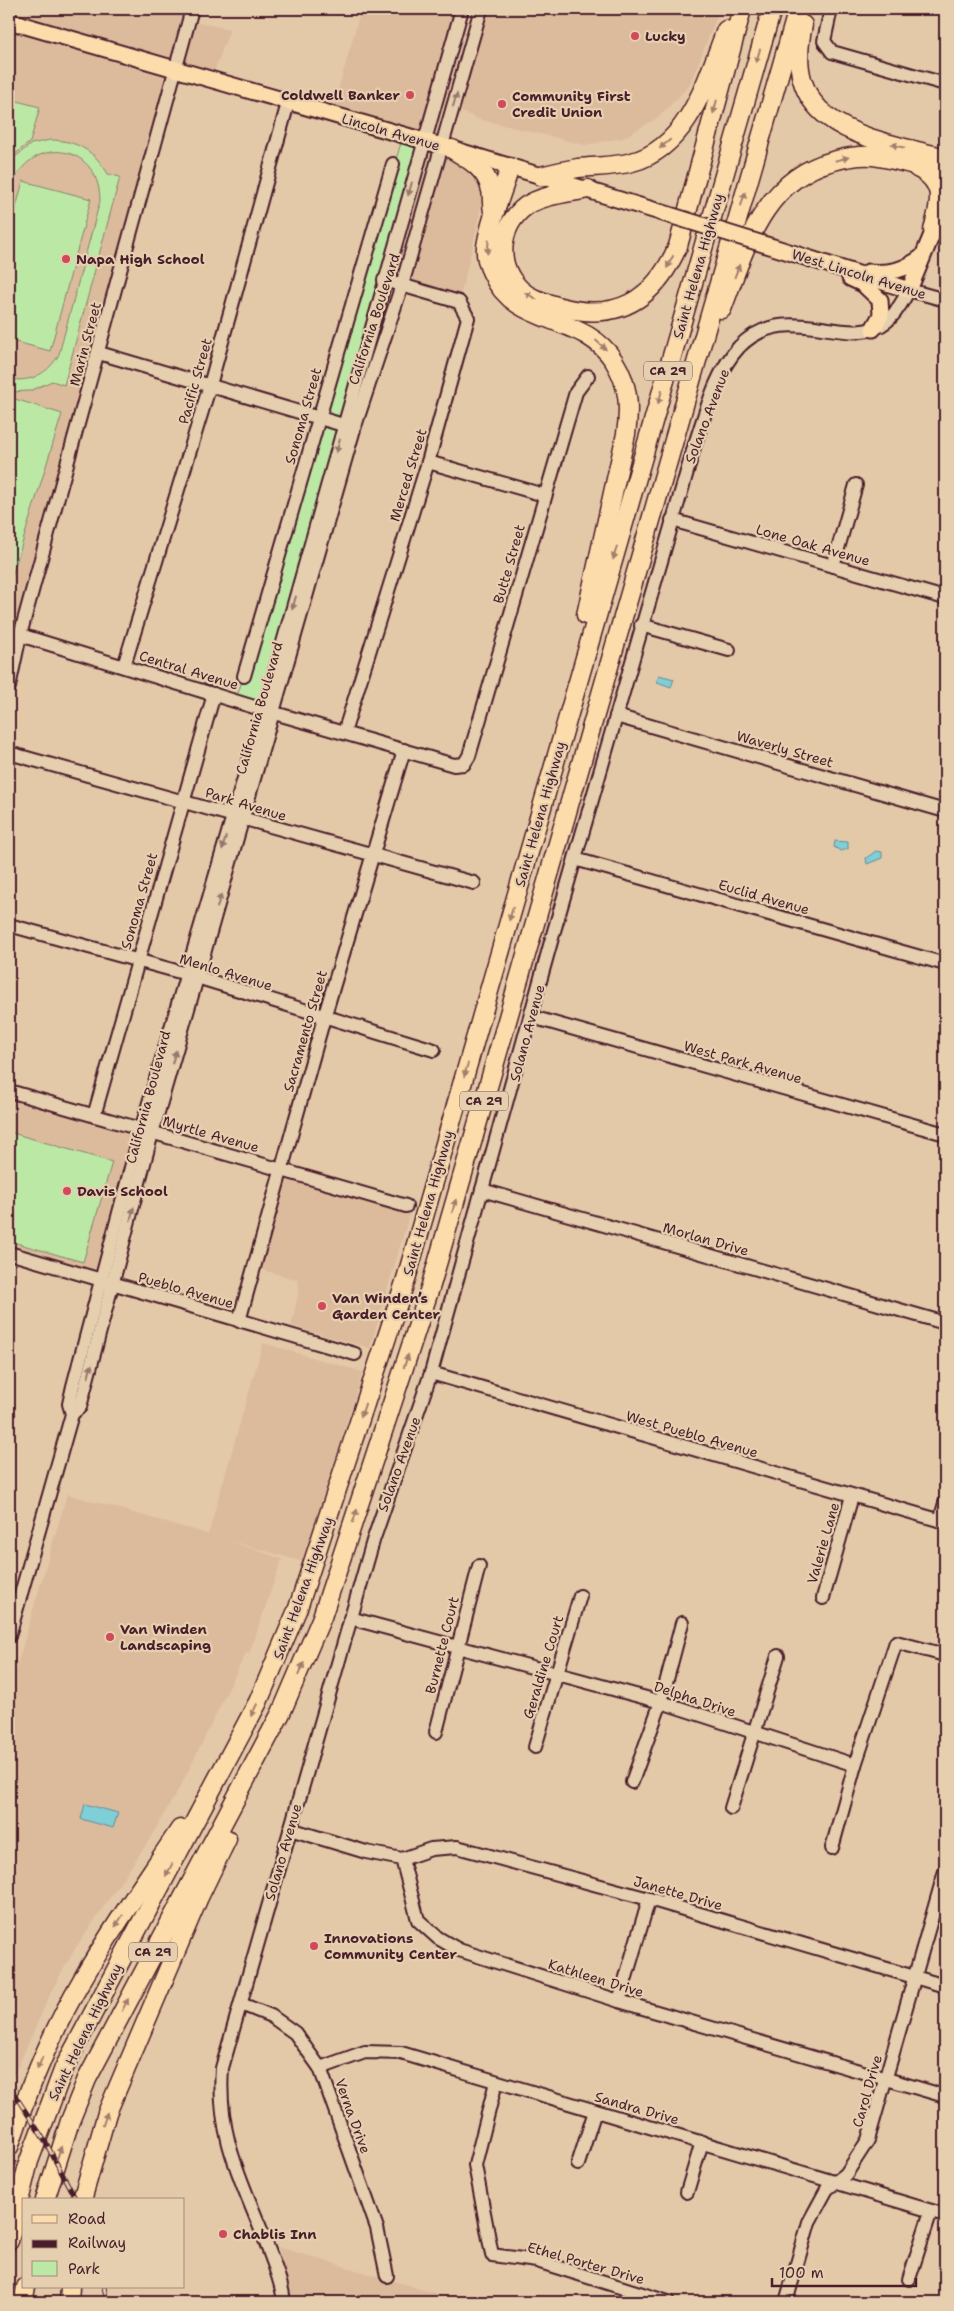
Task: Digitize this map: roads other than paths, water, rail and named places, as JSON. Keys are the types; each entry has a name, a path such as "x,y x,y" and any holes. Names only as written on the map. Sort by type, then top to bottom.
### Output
{"highway":[{"path":"541,176 580,168 607,167 633,162 655,152 672,138 688,117 701,94 734,9"},
{"path":"588,190 545,198 527,206 513,220 504,237 503,255 508,274 520,289 536,300 573,311 598,313 621,309 641,298 657,284 669,266 678,246 742,9"},
{"name":"Saint Helena Highway","path":"9,2241 29,2161 64,2068 87,2021 234,1750 280,1655 298,1608 406,1279 772,9"},
{"name":"Saint Helena Highway","path":"45,2198 70,2121 87,2078 281,1713 303,1665 327,1600 431,1285 798,9"},
{"path":"807,9 799,51 801,72 808,94 820,111 836,125 856,135 945,158"},
{"path":"446,148 475,164 486,176 491,188 494,217"},
{"path":"662,482 696,377 745,248 767,206 783,188 803,173 824,163 849,157 878,156 945,173"},
{"path":"906,163 929,174 938,190 939,204 933,230"},
{"path":"510,167 486,248 488,264 497,285 511,302 531,313 589,335 606,349 619,369 627,389 629,412 626,434 588,608 564,733"},
{"path":"83,2198 95,2150 123,2073 199,1897 249,1790 281,1713"},
{"path":"9,2147 24,2100 43,2056 82,1980 234,1750"},
{"path":"23,2302 26,2288"},
{"path":"69,2302 70,2288"}],"main road":[{"name":"Lincoln Avenue","path":"9,21 541,176 773,247"},
{"name":"Solano Avenue","path":"909,290 945,200"},
{"name":"West Lincoln Avenue","path":"773,247 909,290"},
{"path":"801,256 863,284 874,293 880,300 882,308 878,322 873,329"},
{"path":"850,271 879,273 896,271 909,267 922,257"}],"street":[{"name":"Marin Street","path":"9,687 20,635 192,9"},
{"name":"California Boulevard","path":"9,1636 72,1414 69,1404 73,1386 108,1283 147,1131 349,427 384,280 462,9"},
{"name":"California Boulevard","path":"349,427 402,285 446,148 481,9"},
{"path":"831,9 824,41 832,52 945,84"},
{"name":"Pacific Street","path":"124,666 210,385 288,103"},
{"name":"Sonoma Street","path":"244,676 393,164"},
{"name":"Merced Street","path":"344,733 428,462 468,318 460,302 384,280"},
{"name":"Solano Avenue","path":"284,2302 278,2275 227,2143 220,2096 222,2068 350,1618 376,1532 431,1374 575,859 686,472 717,381 740,346 758,334 777,326 799,324 855,333 873,329 887,321 897,310 909,290"},
{"name":"West Lincoln Avenue","path":"909,290 945,300"},
{"path":"98,353 349,427"},
{"name":"Butte Street","path":"464,764 469,756 544,495 576,392 588,376"},
{"path":"428,462 544,495"},
{"path":"833,566 856,485"},
{"name":"Lone Oak Avenue","path":"672,520 945,598"},
{"path":"642,625 729,650"},
{"name":"Central Avenue","path":"20,635 454,765 464,764"},
{"name":"Sonoma Street","path":"94,1116 214,694"},
{"name":"Waverly Street","path":"616,716 945,811"},
{"name":"Sacramento Street","path":"239,1321 324,1018 404,750"},
{"name":"Park Avenue","path":"9,753 183,800 373,856 474,883"},
{"name":"Euclid Avenue","path":"575,859 945,964"},
{"name":"Menlo Avenue","path":"9,925 192,976 324,1018 434,1050"},
{"name":"West Park Avenue","path":"532,1017 945,1134"},
{"name":"Myrtle Avenue","path":"9,1091 406,1206"},
{"name":"Morlan Drive","path":"482,1190 945,1323"},
{"name":"Pueblo Avenue","path":"9,1253 355,1354"},
{"name":"West Pueblo Avenue","path":"431,1374 943,1522"},
{"name":"Valerie Lane","path":"824,1598 852,1496"},
{"path":"943,1522 945,1503"},
{"name":"Burnette Court","path":"436,1732 456,1648 479,1566"},
{"name":"Geraldine Court","path":"535,1747 580,1596"},
{"name":"Delpha Drive","path":"350,1618 661,1702 855,1765"},
{"path":"632,1782 661,1702 682,1624"},
{"path":"832,1848 855,1765 896,1642 945,1655"},
{"path":"732,1808 778,1656"},
{"path":"290,1829 366,1852 402,1860"},
{"name":"Janette Drive","path":"402,1860 431,1849 457,1847 649,1900 945,1986"},
{"name":"Kathleen Drive","path":"402,1860 418,1920 438,1938 459,1950 620,2001 945,2096"},
{"name":"Carol Drive","path":"786,2302 809,2222 827,2190 846,2174 868,2140 945,1871"},
{"path":"620,2001 649,1900"},
{"name":"Verna Drive","path":"241,2004 271,2016 295,2033 320,2068 377,2228 387,2276"},
{"name":"Sandra Drive","path":"320,2068 365,2052 400,2054 945,2215"},
{"name":"Ethel Porter Drive","path":"496,2082 475,2165 492,2255 537,2261 668,2302"},
{"path":"578,2164 595,2111"},
{"path":"688,2192 702,2142"},
{"path":"909,2279 931,2211"}],"water":[{"path":"659,675 674,679 671,687 657,682"},
{"path":"835,841 848,842 848,849 841,851 834,847"},
{"path":"876,851 882,852 882,858 867,864 866,858"},
{"path":"85,1804 118,1813 113,1828 81,1819"}],"railway":[{"path":"9,2086 45,2141 75,2198"},
{"path":"104,2288 107,2302"}],"place":[{"name":"Lucky","path":"635,36"},
{"name":"Coldwell Banker","path":"410,95"},
{"name":"Community First Credit Union","path":"502,104"},
{"name":"Napa High School","path":"66,259"},
{"name":"Davis School","path":"67,1191"},
{"name":"Van Winden’s Garden Center","path":"322,1306"},
{"name":"Van Winden Landscaping","path":"110,1637"},
{"name":"Innovations Community Center","path":"314,1946"},
{"name":"Chablis Inn","path":"223,2234"}]}
